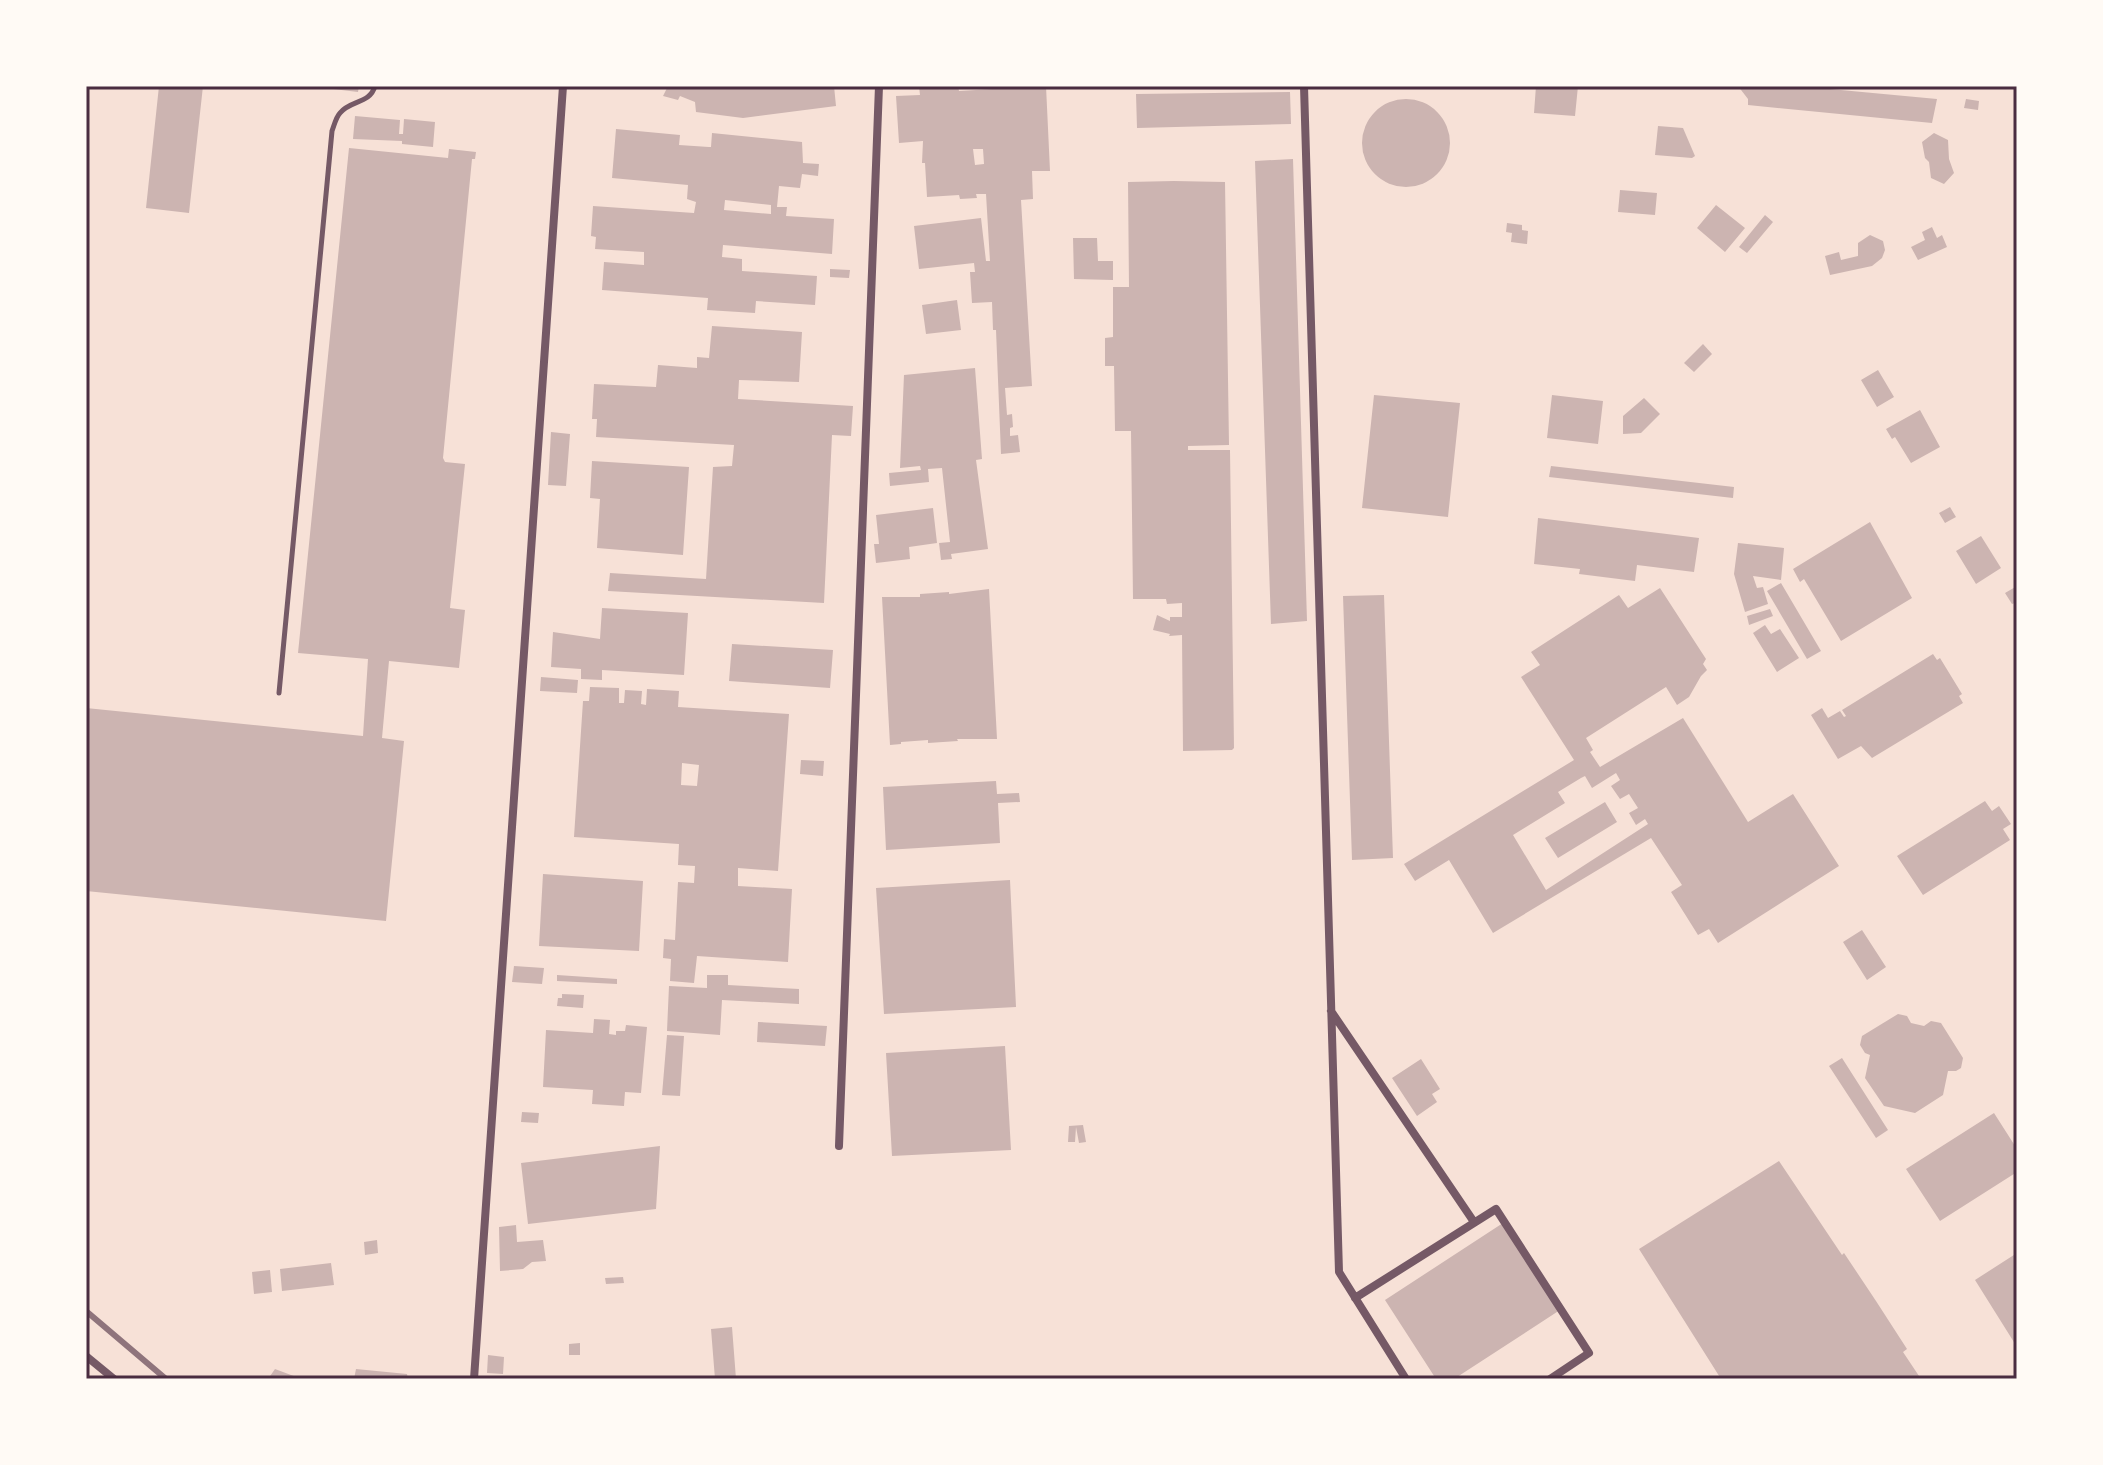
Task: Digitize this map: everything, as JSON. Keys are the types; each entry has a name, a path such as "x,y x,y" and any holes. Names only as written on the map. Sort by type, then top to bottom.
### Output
{"street":[{"path":"474,1379 563,86"},
{"path":"839,1146 879,86"},
{"path":"1304,86 1339,1272 1406,1379"},
{"path":"1330,1010 1474,1222"},
{"path":"1355,1298 1496,1209 1589,1353 1550,1379"},
{"path":"86,1356 114,1379"}],"lane":[{"path":"279,693 332,131 339,113 363,101 374,92 375,86"}],"building":[{"path":"159,86 203,86 189,213 146,208"},
{"path":"325,86 359,86 358,92"},
{"path":"668,86 834,86 836,106 743,118 696,112 695,102 680,96 678,100 663,96"},
{"path":"919,86 958,86 959,91 1046,86 1050,171 1032,171 1033,199 1021,200 1032,386 1005,388 1007,415 1012,414 1010,436 1018,435 1020,452 1001,454 996,330 993,330 992,302 972,303 970,272 975,272 974,263 919,269 914,226 981,218 986,261 990,261 986,194 960,199 959,195 927,197 925,163 922,163 923,141 899,143 896,96 920,95","holes":["973,149 983,149 984,164 975,165"]},
{"path":"1536,86 1578,86 1575,116 1534,113"},
{"path":"1738,86 1798,86 1937,99 1932,123 1748,105 1748,99"},
{"path":"1290,92 1291,124 1137,128 1136,94"},
{"path":"1406,99 1431,106 1443,118 1450,143 1443,168 1431,180 1406,187 1381,180 1369,168 1362,143 1369,118 1381,106"},
{"path":"1966,99 1979,101 1978,110 1964,108"},
{"path":"355,116 400,120 399,134 403,134 404,119 435,122 433,147 402,144 402,141 353,139"},
{"path":"1658,126 1683,128 1695,156 1655,155"},
{"path":"616,129 680,135 679,145 711,147 712,133 802,142 803,163 819,164 818,176 802,174 800,188 779,186 777,207 787,207 786,216 834,219 832,254 723,245 722,257 742,259 742,271 817,276 815,305 756,301 755,313 707,310 708,298 602,290 604,262 644,265 644,252 595,249 596,237 591,236 593,206 694,213 696,202 687,199 688,185 612,178","holes":["725,200 771,205 771,214 724,210"]},
{"path":"1934,133 1948,140 1949,159 1954,173 1944,184 1931,178 1929,162 1925,158 1922,142"},
{"path":"349,148 448,158 449,149 476,152 475,159 472,159 443,458 445,462 465,464 450,608 465,610 459,668 389,661 382,738 404,741 386,921 86,891 86,708 363,736 368,659 298,653"},
{"path":"1293,159 1307,621 1271,624 1255,161"},
{"path":"1128,182 1225,182 1229,445 1188,446 1188,450 1230,450 1232,750 1183,751 1182,635 1169,636 1153,630 1157,615 1170,621 1170,617 1182,617 1182,603 1167,604 1166,599 1133,599 1131,431 1115,431 1114,366 1105,366 1105,338 1113,337 1113,287 1129,287"},
{"path":"1620,190 1657,193 1655,215 1618,212"},
{"path":"1716,205 1745,228 1725,252 1697,228"},
{"path":"1765,215 1773,222 1747,253 1739,247"},
{"path":"1507,223 1522,225 1522,230 1528,231 1527,244 1511,242 1512,233 1506,232"},
{"path":"1932,227 1937,238 1942,235 1947,247 1918,260 1911,247 1925,240 1922,232"},
{"path":"1870,235 1883,241 1885,250 1882,258 1872,266 1830,275 1825,256 1839,252 1841,260 1858,256 1858,243"},
{"path":"1073,238 1097,238 1098,261 1113,261 1113,280 1074,279"},
{"path":"830,269 850,270 849,278 830,277"},
{"path":"957,300 961,330 926,334 922,305"},
{"path":"712,326 802,332 799,382 739,380 738,399 853,406 851,436 832,435 824,603 608,591 610,573 706,579 713,467 732,466 734,445 596,437 597,419 592,419 594,384 656,387 658,365 697,368 697,357 709,358"},
{"path":"1703,344 1712,354 1694,372 1684,363"},
{"path":"975,368 982,459 976,460 988,549 951,554 952,559 941,560 939,543 950,542 942,468 928,469 929,482 890,486 889,473 921,470 920,466 900,468 904,375"},
{"path":"1878,370 1894,397 1877,407 1861,380"},
{"path":"1374,395 1460,403 1448,517 1362,508"},
{"path":"1552,395 1603,401 1598,444 1547,438"},
{"path":"1644,398 1660,414 1641,433 1623,434 1623,416"},
{"path":"1920,410 1940,447 1911,463 1895,437 1892,439 1886,429"},
{"path":"551,432 570,434 566,486 548,485"},
{"path":"592,461 689,467 683,555 597,548 600,499 590,498"},
{"path":"1551,466 1734,487 1733,498 1549,477"},
{"path":"1950,507 1956,517 1945,523 1939,513"},
{"path":"933,508 937,543 909,547 910,559 876,563 874,544 879,544 876,515"},
{"path":"1538,518 1699,538 1694,572 1637,565 1635,581 1579,574 1580,569 1534,564"},
{"path":"1870,522 1912,598 1841,641 1804,579 1800,582 1793,569"},
{"path":"1981,536 2001,568 1976,584 1956,551"},
{"path":"1738,543 1784,548 1781,580 1753,576 1757,588 1763,587 1768,604 1745,612 1734,574"},
{"path":"1781,583 1821,651 1807,659 1767,591"},
{"path":"2017,586 2017,606 2005,593"},
{"path":"1660,588 1706,659 1703,664 1707,670 1689,697 1677,705 1666,687 1586,738 1593,750 1590,752 1600,767 1683,718 1748,822 1793,794 1839,866 1718,943 1709,929 1698,935 1671,892 1682,885 1651,838 1493,933 1449,860 1415,881 1404,864 1574,760 1521,677 1540,665 1531,652 1619,595 1628,608","holes":["1616,773 1620,780 1611,786 1620,799 1629,794 1638,808 1629,813 1636,825 1645,819 1648,824 1546,890 1513,835 1565,803 1558,792 1581,778 1585,776 1592,788"]},
{"path":"989,589 997,739 928,743 928,740 890,745 882,597 920,597 920,594"},
{"path":"1384,595 1393,858 1352,860 1343,596"},
{"path":"602,608 688,613 684,675 602,670 602,680 581,679 581,669 551,667 553,632 600,639"},
{"path":"1770,609 1773,616 1749,625 1747,616"},
{"path":"1765,625 1771,634 1780,629 1799,658 1777,672 1753,633"},
{"path":"732,644 833,650 830,688 729,681"},
{"path":"1933,654 1937,660 1940,658 1962,694 1959,696 1963,703 1872,758 1861,746 1838,759 1811,715 1822,708 1828,718 1840,711 1846,716 1842,710"},
{"path":"541,677 578,680 577,693 540,691"},
{"path":"590,687 619,688 619,703 624,703 625,690 642,691 641,704 646,705 647,689 679,691 678,707 789,714 778,871 738,868 738,886 792,889 788,962 697,956 694,983 670,981 671,959 663,958 664,939 675,940 678,882 694,883 695,866 678,865 679,844 574,837 583,701 589,701","holes":["682,763 699,765 697,786 681,785"]},
{"path":"801,760 824,761 823,776 800,774"},
{"path":"996,781 997,794 1019,793 1020,802 998,803 1000,843 886,850 883,787"},
{"path":"1985,801 1992,811 1999,806 2011,824 2003,829 2010,840 1923,895 1897,856"},
{"path":"1605,802 1617,822 1558,858 1545,838"},
{"path":"543,874 643,881 639,951 539,946"},
{"path":"1010,880 1016,1007 884,1014 876,888"},
{"path":"1862,930 1886,967 1867,980 1843,942"},
{"path":"514,966 544,968 542,984 512,982"},
{"path":"557,975 617,979 617,984 557,981"},
{"path":"707,975 728,975 728,985 799,989 799,1004 722,1000 720,1035 667,1031 669,986 707,988"},
{"path":"562,994 584,995 583,1008 557,1006"},
{"path":"1898,1014 1907,1016 1911,1023 1924,1026 1931,1021 1941,1023 1963,1058 1961,1068 1948,1071 1943,1095 1915,1113 1884,1106 1865,1078 1870,1055 1860,1045 1862,1036"},
{"path":"594,1019 610,1020 609,1034 625,1031 626,1025 647,1027 641,1093 625,1092 624,1106 592,1104 593,1090 543,1087 546,1030 593,1033"},
{"path":"758,1022 827,1026 825,1046 757,1042"},
{"path":"667,1035 684,1036 680,1096 662,1095"},
{"path":"1005,1046 1011,1150 892,1156 886,1053"},
{"path":"1842,1058 1888,1130 1876,1138 1829,1066"},
{"path":"1421,1059 1440,1089 1432,1094 1437,1102 1417,1116 1392,1078"},
{"path":"522,1112 539,1113 538,1123 521,1122"},
{"path":"1994,1113 2017,1149 2017,1172 1940,1221 1906,1169"},
{"path":"1083,1125 1086,1142 1079,1143 1076,1127 1075,1142 1068,1142 1069,1126"},
{"path":"660,1146 656,1209 528,1224 521,1163"},
{"path":"1779,1161 1876,1301 1907,1349 1903,1352 1921,1379 1721,1379 1639,1249"},
{"path":"1503,1223 1560,1310 1454,1379 1436,1379 1385,1300"},
{"path":"516,1225 517,1242 543,1240 546,1261 532,1262 523,1269 500,1271 499,1227"},
{"path":"377,1240 378,1253 365,1255 364,1242"},
{"path":"2017,1253 2017,1347 1975,1280"},
{"path":"331,1263 334,1285 282,1291 280,1269"},
{"path":"270,1270 272,1292 254,1294 252,1272"},
{"path":"623,1277 624,1283 606,1284 605,1278"},
{"path":"732,1327 736,1379 715,1379 711,1329"},
{"path":"580,1343 580,1355 569,1355 569,1344"},
{"path":"488,1355 504,1357 503,1374 487,1373"},
{"path":"275,1369 299,1378 299,1379 268,1379"},
{"path":"356,1369 407,1374 408,1379 354,1379"}],"railway":[{"path":"86,1311 166,1379"}]}
